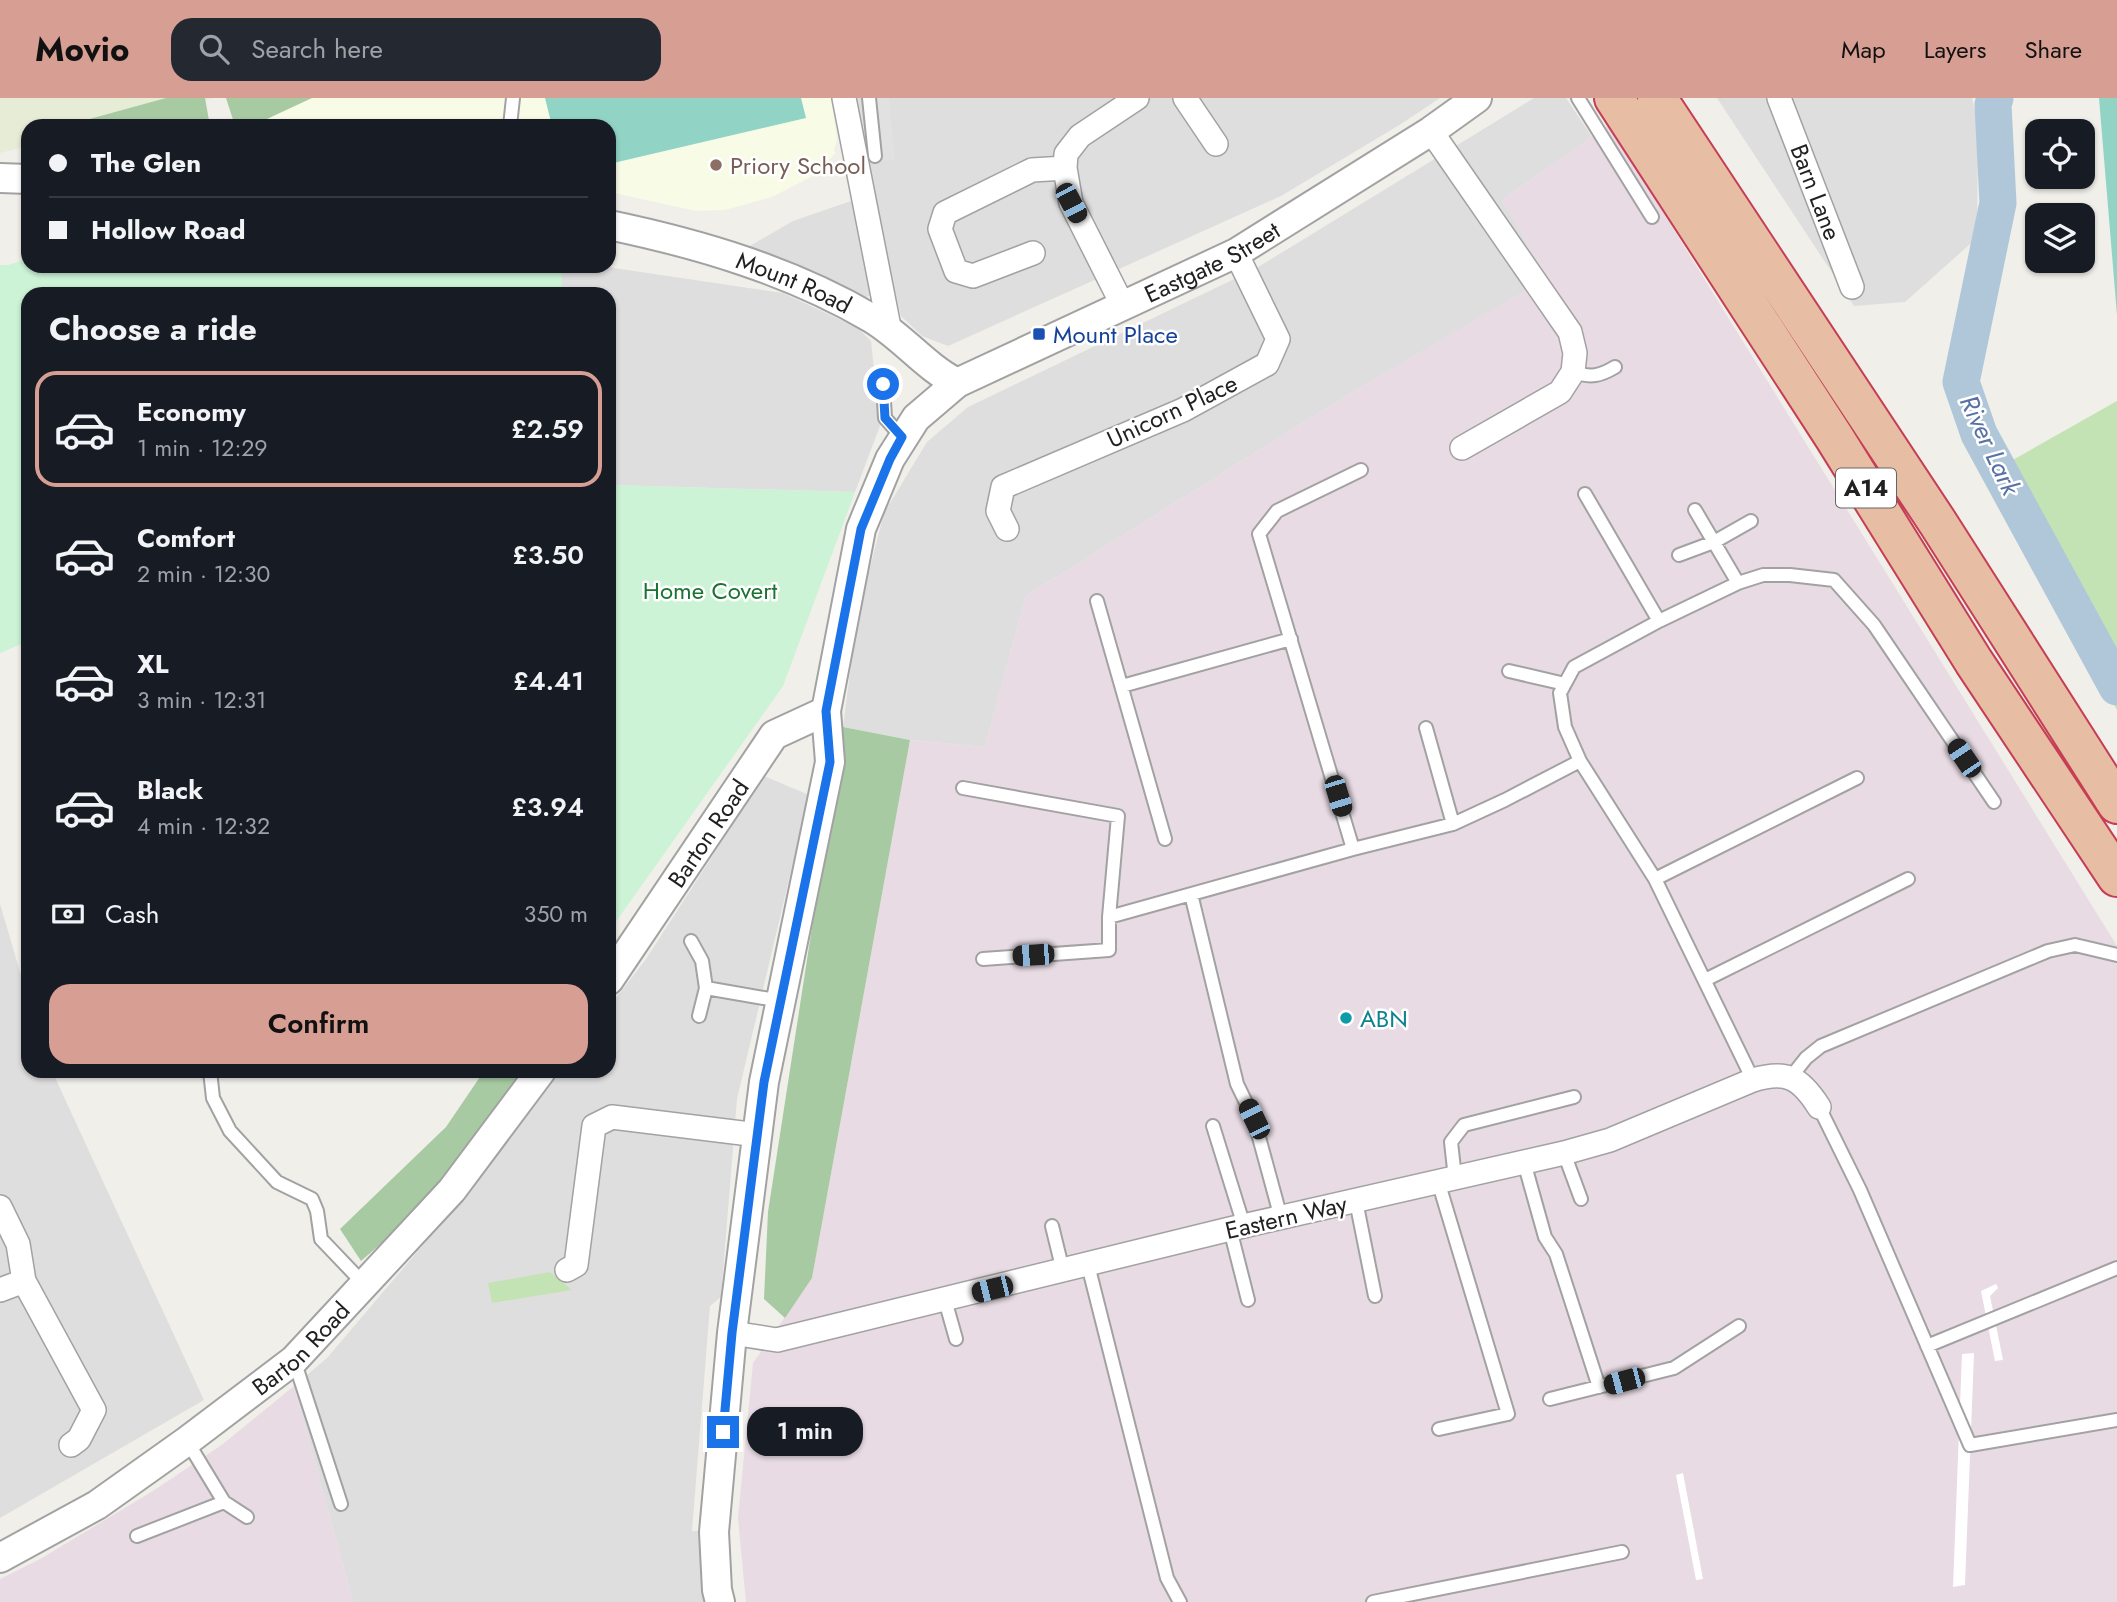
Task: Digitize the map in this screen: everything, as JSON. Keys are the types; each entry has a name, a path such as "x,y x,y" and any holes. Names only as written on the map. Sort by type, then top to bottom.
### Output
{"highway":[{"name":"A14","path":"1614,98 1834,437 1974,662 2117,877"},
{"name":"A14","path":"1657,98 1930,511 2117,804"}],"street":[{"path":"1124,306 1071,203 1065,168 1066,154 1080,136 1138,98"},
{"path":"1185,98 1216,145"},
{"name":"Eastgate Street","path":"720,1602 716,1590 714,1532 732,1333 764,1082 830,762 826,711 861,529 890,459 916,418 957,383 1236,253 1431,131 1477,98"},
{"name":"Barn Lane","path":"1779,98 1853,287"},
{"path":"844,104 890,332"},
{"path":"1431,131 1570,332 1575,352 1573,372 1560,392 1462,448"},
{"path":"1033,253 973,276 956,271 940,229 945,213 1032,170 1065,168"},
{"path":"0,178 21,179"},
{"name":"Mount Road","path":"616,227 691,243 749,263 836,301 872,319 925,363 957,383"},
{"name":"Unicorn Place","path":"1007,529 998,511 1003,487 1183,410 1267,365 1278,339 1236,253"},
{"name":"Barton Road","path":"616,966 774,734 826,711"},
{"name":"Eastern Way","path":"732,1333 777,1340 1237,1228 1564,1153 1611,1140 1753,1080 1771,1074 1791,1077"},
{"path":"1791,1077 1809,1091 1819,1107"},
{"name":"Barton Road","path":"0,1558 97,1505 294,1360 452,1190 536,1078"},
{"path":"567,1270 576,1265 594,1126 612,1117 758,1135"},
{"path":"0,1207 18,1244 24,1281 94,1410 79,1439 71,1446"},
{"path":"0,1290 24,1281"}],"lane":[{"path":"511,119 513,98"},
{"path":"1578,98 1653,217"},
{"path":"844,104 869,102 875,156"},
{"path":"1573,372 1589,377 1602,375 1615,367"},
{"path":"883,384 885,418 902,437"},
{"path":"1353,849 1259,534 1277,512 1361,470"},
{"path":"1585,494 1659,621"},
{"path":"1695,510 1738,583"},
{"path":"1679,555 1714,542 1751,521"},
{"path":"1753,1080 1655,879 1580,761 1565,727 1560,693 1574,667 1659,621 1738,583 1763,575 1834,580 1874,625 1994,802"},
{"path":"1097,601 1165,839"},
{"path":"1122,686 1291,639"},
{"path":"1510,671 1565,684"},
{"path":"1426,728 1453,824"},
{"path":"1109,917 1453,824 1580,761"},
{"path":"1655,879 1857,778"},
{"path":"963,788 1118,816 1109,917 1109,950 983,959"},
{"path":"1705,980 1908,879"},
{"path":"1191,894 1237,1084 1254,1119 1281,1218"},
{"path":"691,941 702,961 706,988 699,1016"},
{"path":"1791,1077 1806,1058 1821,1046 2048,951 2075,945 2117,955"},
{"path":"706,988 781,1001"},
{"path":"211,1078 213,1098 230,1131 277,1182 312,1199 317,1211 321,1239 363,1283"},
{"path":"1439,1429 1508,1414 1446,1180 1451,1142 1464,1125 1574,1097"},
{"path":"1819,1107 1860,1190 1970,1445 2117,1420"},
{"path":"1213,1126 1237,1228 1248,1300"},
{"path":"1564,1153 1581,1199"},
{"path":"1524,1162 1545,1237 1556,1254 1600,1387"},
{"path":"1356,1201 1376,1296"},
{"path":"1052,1226 1063,1271"},
{"path":"1087,1265 1167,1578 1180,1602"},
{"path":"1927,1346 2117,1268"},
{"path":"946,1300 956,1339"},
{"path":"1550,1399 1674,1368 1739,1326"},
{"path":"294,1360 341,1504"},
{"path":"187,1441 224,1502 247,1517"},
{"path":"137,1536 224,1502"},
{"path":"1373,1602 1622,1552"}],"shaded area":[{"path":"0,98 214,98 134,119 21,119 21,148 0,153"},
{"name":"Priory School","path":"226,98 831,98 837,139 834,151 836,153 811,177 772,197 725,210 696,211 616,194 616,119 233,119"},
{"path":"545,98 801,98 806,118 616,162 616,119 550,119"},
{"path":"856,98 1440,98 1281,196 948,346 922,336 901,316 874,211"},
{"path":"860,98 889,98 895,160 869,161"},
{"path":"1534,98 1566,98 1592,137 1502,200 1548,278 1341,399 1026,596 985,747 910,740 843,727 857,618 884,513 927,442 968,407 1255,269"},
{"path":"1717,98 1972,98 1978,126 1977,238 1905,302 1854,306"},
{"path":"2099,98 2117,98 2117,315"},
{"path":"1609,125 2117,946 2117,1602 746,1602 738,1518 753,1363 812,1278 910,740 985,747 1026,596 1341,399 1547,278 1502,200"},
{"path":"851,201 874,293 858,302 748,247 793,221"},
{"path":"616,268 783,293 858,328 871,341 880,426 855,492 616,485 616,287 562,287 562,273 616,273"},
{"path":"764,776 809,795 737,1099 721,1297 710,1306 692,1531 708,1531 709,1602 353,1602 294,1386 327,1358 457,1205 555,1078 616,1078 616,998 646,959"},
{"path":"0,904 21,975 21,1078 55,1078 204,1400 0,1518"},
{"path":"294,1386 353,1602 0,1602 0,1579 42,1558 153,1491 223,1444"}],"green space":[{"path":"166,98 205,98 209,119 90,119"},
{"path":"226,98 312,98 267,119 233,119"},
{"path":"21,261 21,273 562,273 562,287 21,287 21,644 0,653 0,265"},
{"path":"2117,401 2117,710 1988,474"},
{"name":"Home Covert","path":"616,485 855,492 783,686 616,922"},
{"path":"843,727 910,740 812,1278 785,1318 764,1299 768,1212"},
{"path":"479,1078 519,1078 429,1202 361,1261 340,1229 446,1127"},
{"path":"550,1272 572,1290 492,1303 488,1283"}],"pier":[{"path":"1996,1284 1998,1288 1990,1296 2003,1360 1995,1361 1981,1291"},
{"path":"1974,1353 1965,1585 1953,1587 1962,1354"},
{"path":"1683,1473 1703,1579 1696,1580 1676,1475"}],"waterway":[{"name":"River Lark","path":"1995,98 1993,105 1998,203 1961,382 1979,434 2117,687"}],"place":[{"name":"Priory School","path":"716,165"},
{"name":"Mount Place","path":"1039,334"},
{"name":"ABN","path":"1346,1018"}],"route":[{"path":"723,1432 732,1333 764,1082 830,762 826,711 844,608 861,529 902,437 885,418 883,384"}]}
